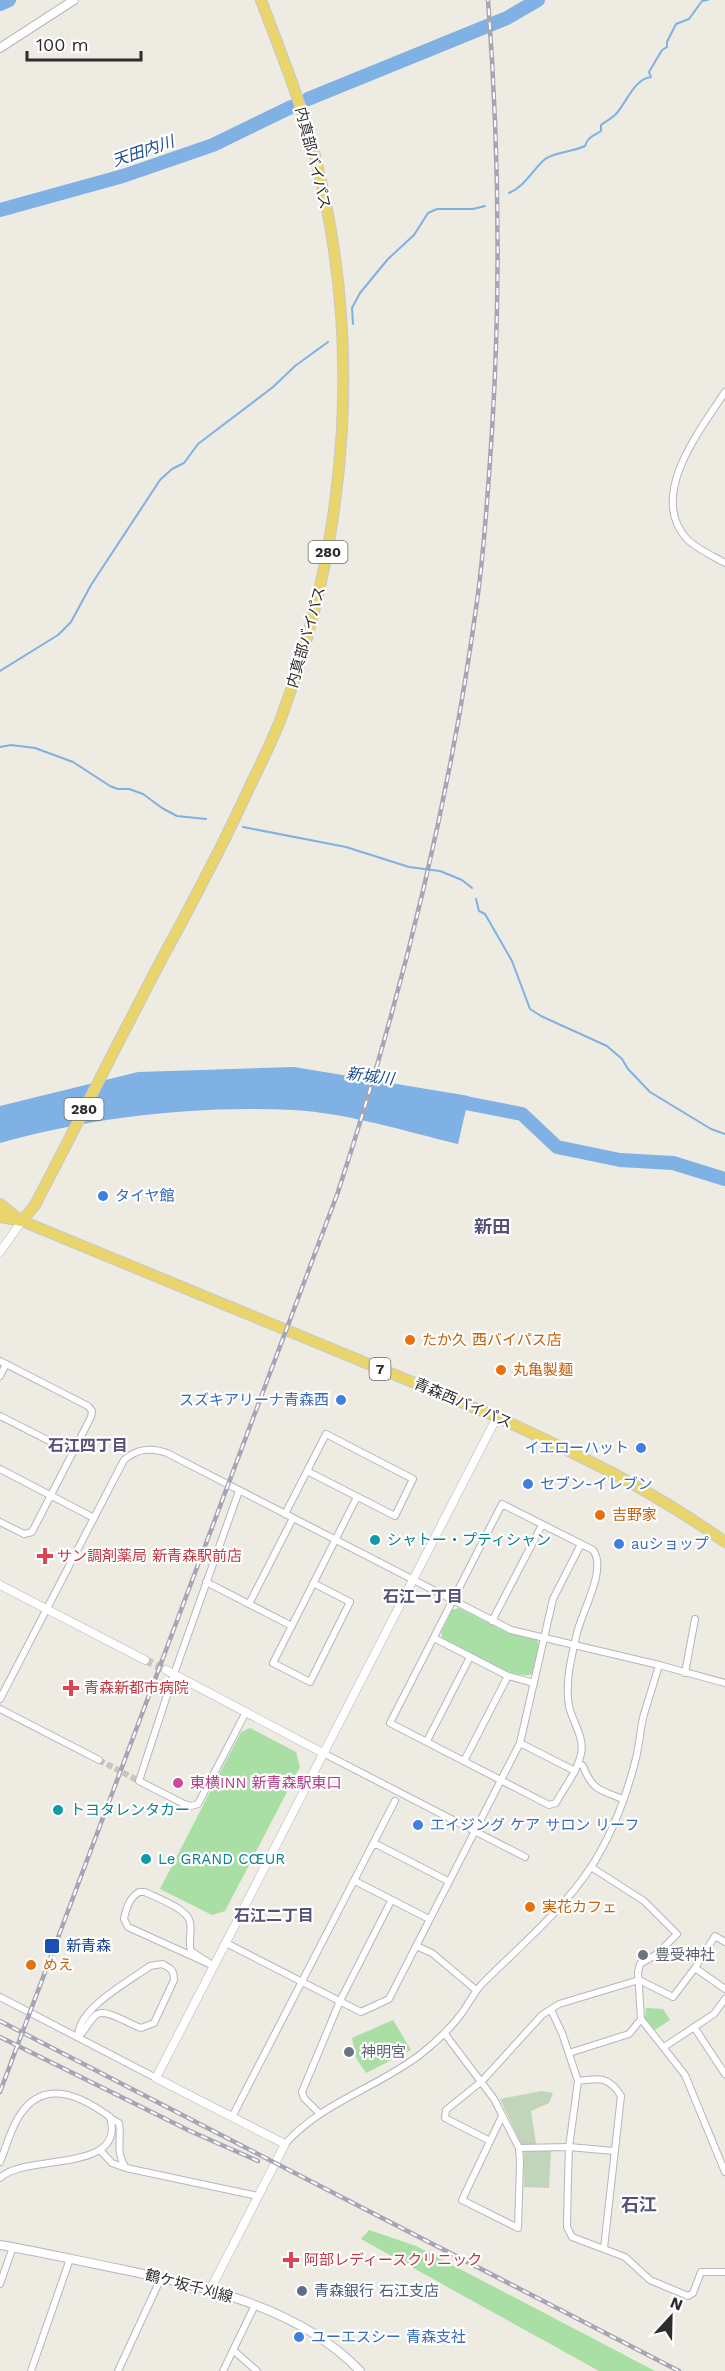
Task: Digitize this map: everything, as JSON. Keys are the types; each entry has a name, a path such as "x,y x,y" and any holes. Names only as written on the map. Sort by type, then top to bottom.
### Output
{"highway":[{"name":"内真部バイパス","path":"22,1221 35,1205 104,1068 211,868 272,740 302,657 329,550 344,400 336,267 323,189 313,150 299,102 261,0"},
{"name":"青森西バイパス","path":"0,1204 22,1221"},
{"name":"青森西バイパス","path":"0,1217 22,1221 565,1447 639,1487 725,1542"}],"main road":[{"path":"0,48 74,0"},
{"name":"鶴ケ坂千刈線","path":"0,2245 161,2278 210,2290 255,2305 309,2331 329,2344 360,2371"}],"street":[{"path":"725,392 692,444 676,476 672,496 677,522 686,539 725,563"},
{"path":"0,1252 22,1221"},
{"path":"0,1376 3,1363 88,1406 92,1411 32,1532 24,1534 0,1522"},
{"path":"0,1416 73,1453"},
{"path":"156,2078 497,1417"},
{"path":"285,1514 307,1471 326,1434 413,1479 395,1516 307,1471"},
{"path":"0,1700 124,1460 139,1451 157,1450 167,1453 511,1630 725,1683"},
{"path":"0,1469 94,1518"},
{"path":"239,1491 139,1781 184,1804 191,1806 198,1804 246,1713"},
{"path":"313,1583 350,1602 310,1682 273,1663 313,1583 357,1497"},
{"path":"502,1504 542,1524 593,1550 597,1555 597,1578 579,1623 569,1665 569,1708 582,1752 556,1803 549,1804 390,1723 502,1504"},
{"path":"249,1604 293,1518"},
{"path":"492,1621 542,1524"},
{"path":"226,1943 361,2012 389,1999 520,1743 553,1599 581,1544"},
{"path":"206,1582 292,1626"},
{"path":"0,1585 145,1660"},
{"path":"685,1673 695,1619"},
{"path":"434,1638 508,1676 534,1683"},
{"path":"427,1742 470,1657"},
{"path":"210,2290 285,2144 296,2132 320,2114 390,2076 445,2034 463,2012 476,1990 547,1920 591,1866 623,1799 659,1665"},
{"path":"166,1670 525,1857"},
{"path":"464,1761 508,1676"},
{"path":"0,1709 99,1760"},
{"path":"520,1743 574,1771"},
{"path":"578,1763 583,1766 589,1783 623,1799"},
{"path":"232,2117 395,1801"},
{"path":"373,1845 378,1845 448,1881"},
{"path":"591,1866 644,1901 677,1934 657,1954 640,1964 641,2019 685,2074 725,2172"},
{"path":"355,1881 429,1919"},
{"path":"139,1892 145,1892 184,1912 190,1924 191,1951 214,1966 128,1927 124,1920 133,1896 139,1892"},
{"path":"320,2114 304,2098 302,2092 340,2001 392,1900"},
{"path":"490,2141 445,2118 446,2110 482,2081 530,2028 551,2010 559,2004 639,1980 673,1997 715,1936 725,1942"},
{"path":"416,1947 432,1953 476,1990"},
{"path":"162,1964 170,1967 174,1973 173,1986 151,2026 141,2028 101,2012 95,2015 84,2033 78,2037 77,2029 86,2013 150,1966 162,1964"},
{"path":"695,1968 725,1989"},
{"path":"0,1997 285,2144"},
{"path":"664,2047 714,2014 725,1999"},
{"path":"551,2010 562,2033 578,2081 569,2147 567,2227 572,2237 625,2257 650,2280 688,2296 693,2294 701,2272 725,2272"},
{"path":"569,2053 629,2034 641,2019"},
{"path":"694,2027 725,2074"},
{"path":"445,2034 482,2081 502,2116 519,2148 518,2228 462,2200 502,2116"},
{"path":"578,2081 598,2078 609,2082 621,2096 604,2248"},
{"path":"0,2162 18,2118 27,2106 42,2095 59,2093 69,2095 118,2123 120,2134 118,2155 126,2168"},
{"path":"0,2178 10,2171 79,2157 100,2150 109,2144 112,2135 110,2117"},
{"path":"519,2148 569,2147 614,2151"},
{"path":"100,2150 112,2163 126,2168 258,2196"},
{"path":"0,2284 13,2247"},
{"path":"31,2371 70,2259"},
{"path":"118,2371 161,2278"},
{"path":"223,2371 255,2305"},
{"path":"233,2350 257,2371"}],"green space":[{"path":"459,1608 508,1633 537,1640 539,1645 532,1674 523,1675 500,1669 442,1638 441,1633 452,1610"},
{"path":"250,1728 296,1752 300,1767 225,1911 212,1915 160,1889 241,1732"},
{"path":"646,2008 663,2009 670,2020 655,2030 645,2019"},
{"path":"393,2020 411,2050 366,2073 356,2058 352,2038"},
{"path":"541,2091 553,2093 549,2103 531,2111 536,2144 522,2145 500,2099"},
{"path":"524,2150 551,2150 549,2188 524,2187"},
{"path":"369,2230 416,2246 655,2371 599,2371 361,2239"}],"water":[{"path":"294,1067 469,1096 458,1144 334,1115 257,1109 220,1109 145,1115 71,1126 0,1143 0,1106 138,1072"}],"waterway":[{"name":"天田内川","path":"0,4 9,0"},
{"name":"天田内川","path":"308,99 507,18 538,0"},
{"path":"509,193 519,187 548,157 585,146 590,138 601,131 601,125 616,114 635,86 651,77 649,72 662,50 667,47 667,42 676,24 689,19 702,1 708,0"},
{"name":"天田内川","path":"0,210 123,176 213,145 291,107"},
{"path":"353,324 352,308 360,293 388,259 414,235 428,213 437,209 473,209 485,206"},
{"path":"0,671 58,635 71,622 91,585 160,480 172,469 184,463 198,444 328,342"},
{"path":"0,747 11,745 35,748 73,762 110,786 143,794 177,816 206,819"},
{"path":"243,827 346,847 409,867 440,871 462,880 472,888"},
{"path":"476,899 479,911 485,914 512,961 530,1009 607,1046 622,1059 628,1069 650,1092 711,1129 725,1134"},
{"name":"新城川","path":"450,1100 522,1114 557,1147 620,1160 673,1163 725,1179"}],"tunnel":[{"path":"145,1660 166,1670"},
{"path":"99,1760 139,1781"}],"railway":[{"path":"0,2092 338,1192 403,973 421,900 453,751 466,676 480,580 488,495 498,269 495,109 488,0"},
{"path":"0,2021 679,2371"},
{"path":"0,2037 190,2131 258,2161"}],"place":[{"name":"タイヤ館","path":"103,1196"},
{"name":"たか久 西バイパス店","path":"410,1340"},
{"name":"丸亀製麺","path":"501,1370"},
{"name":"スズキアリーナ青森西","path":"341,1400"},
{"name":"イエローハット","path":"641,1448"},
{"name":"セブン-イレブン","path":"528,1484"},
{"name":"吉野家","path":"600,1515"},
{"name":"シャトー・プティシャン","path":"375,1540"},
{"name":"auショップ","path":"619,1544"},
{"name":"サン調剤薬局 新青森駅前店","path":"45,1556"},
{"name":"青森新都市病院","path":"71,1688"},
{"name":"東横INN 新青森駅東口","path":"178,1783"},
{"name":"トヨタレンタカー","path":"58,1810"},
{"name":"エイジング ケア サロン リーフ","path":"418,1825"},
{"name":"Le GRAND CŒUR","path":"146,1859"},
{"name":"実花カフェ","path":"530,1907"},
{"name":"新青森","path":"52,1946"},
{"name":"豊受神社","path":"643,1955"},
{"name":"めえ","path":"31,1965"},
{"name":"神明宮","path":"349,2052"},
{"name":"阿部レディースクリニック","path":"291,2260"},
{"name":"青森銀行 石江支店","path":"302,2291"},
{"name":"ユーエスシー 青森支社","path":"299,2337"}],"district":[{"name":"新田","path":"492,1226"},
{"name":"石江四丁目","path":"88,1445"},
{"name":"石江一丁目","path":"423,1596"},
{"name":"石江二丁目","path":"274,1915"},
{"name":"石江","path":"639,2204"}]}
